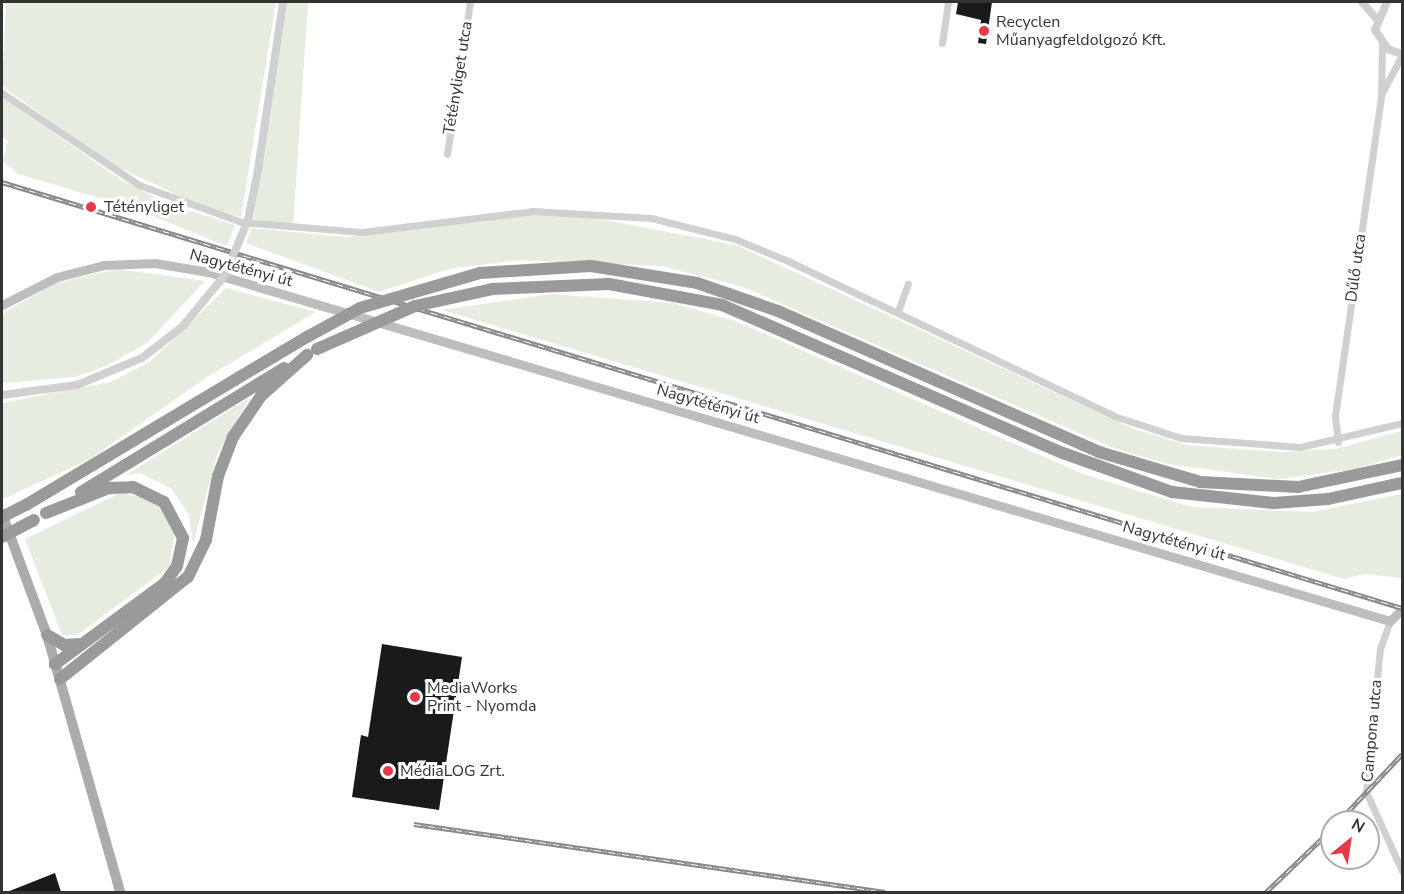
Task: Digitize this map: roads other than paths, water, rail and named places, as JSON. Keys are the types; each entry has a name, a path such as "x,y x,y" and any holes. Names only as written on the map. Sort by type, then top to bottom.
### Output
{"highway":[{"path":"2,516 26,505 307,337 360,308 480,273 591,266 643,271 722,290 1099,452 1177,477 1246,487 1298,487 1402,465"},
{"path":"2,537 46,513 312,352 415,306 492,289 609,284 722,305 1073,457 1172,492 1274,503 1328,499 1402,483"},
{"path":"60,679 78,660 168,598 188,577 206,540 218,476 233,437 261,396 312,352"},
{"path":"46,513 109,488 133,487 164,502 182,531 182,553 170,579 81,643 56,664"},
{"path":"47,635 64,645 81,643"},
{"path":"56,664 78,660"}],"main road":[{"name":"Nagytétényi út","path":"2,305 57,277 104,265 155,263 208,272 1390,621"},
{"path":"2,516 47,635 120,892"},
{"path":"1390,621 1402,609"}],"street":[{"path":"2,395 77,385 142,358 182,327 225,275 248,220 258,170 283,2"},
{"name":"Tétényliget utca","path":"447,154 470,2"},
{"path":"942,43 948,2"},
{"path":"1362,2 1376,18 1382,43 1402,54"},
{"path":"1376,18 1387,2"},
{"name":"Dűlő utca","path":"1338,442 1335,416 1381,95 1382,43"},
{"name":"Dűlő utca","path":"1381,95 1402,54"},
{"path":"2,93 140,185 242,222 362,232 532,211 611,213 735,239 898,311 1140,426 1228,446 1338,442 1402,423"},
{"path":"898,311 908,284"},
{"name":"Campona utca","path":"1390,621 1380,648 1366,792 1402,871"}],"railway":[{"path":"2,182 1402,608"},
{"path":"1349,810 1402,754"},
{"path":"414,824 885,892"},
{"path":"1266,892 1320,840"}],"place":[{"name":"Recyclen Műanyagfeldolgozó Kft.","path":"984,31"},
{"name":"Tétényliget","path":"91,207"},
{"name":"MediaWorks Print - Nyomda","path":"415,697"},
{"name":"MédiaLOG Zrt.","path":"388,771"}]}
